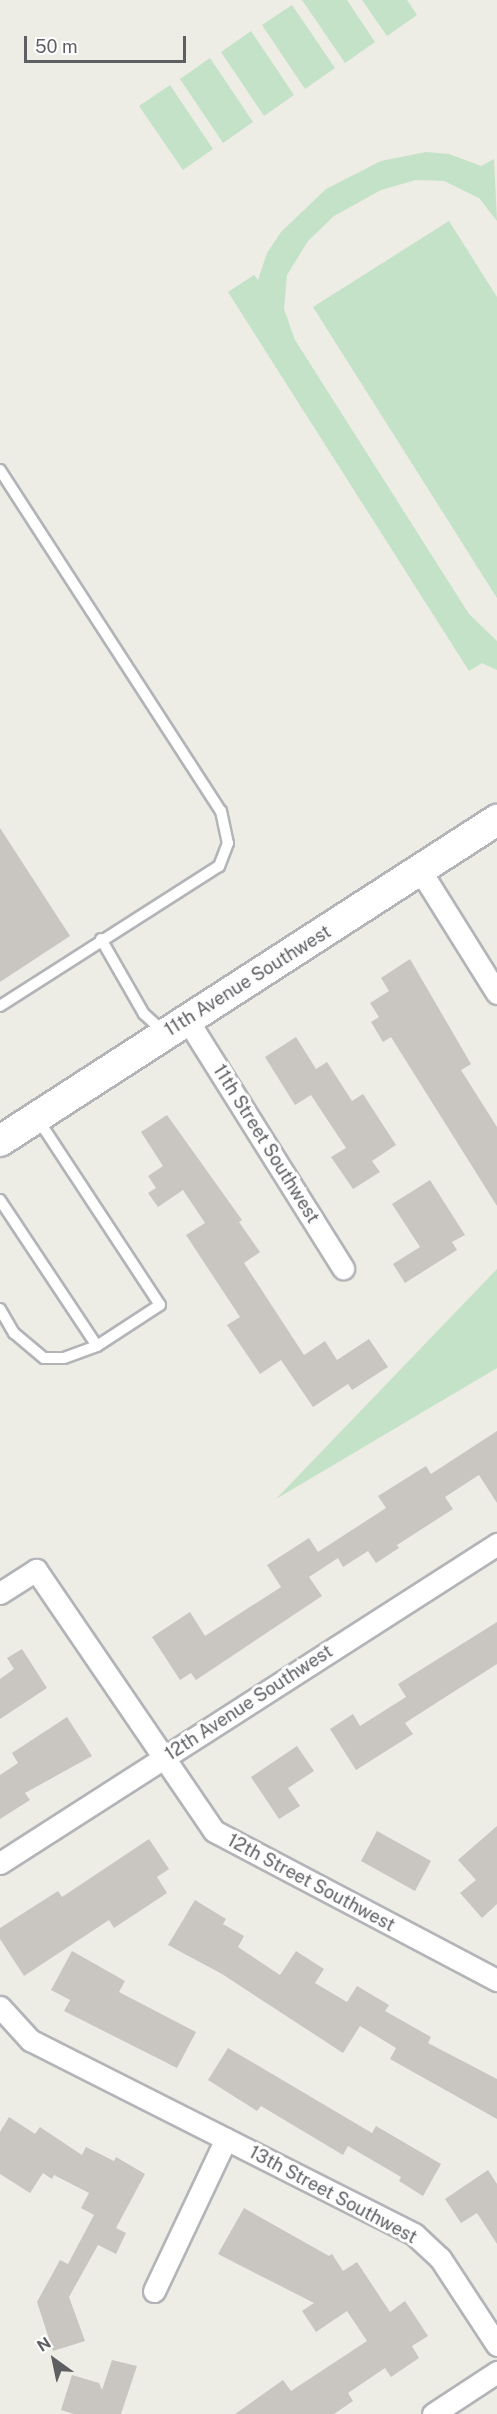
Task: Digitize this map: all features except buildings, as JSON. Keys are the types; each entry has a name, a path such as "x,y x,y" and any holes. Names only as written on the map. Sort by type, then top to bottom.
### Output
{"street":[{"name":"11th Avenue Southwest","path":"0,1141 497,820"},
{"path":"420,870 497,993"},
{"name":"11th Street Southwest","path":"176,1027 343,1268"},
{"name":"12th Avenue Southwest","path":"0,1863 497,1544"},
{"name":"12th Street Southwest","path":"0,1593 36,1570 214,1831 497,1980"},
{"name":"13th Street Southwest","path":"0,2007 30,2040 414,2234 440,2258 497,2345"},
{"name":"13th Street Southwest","path":"154,2291 226,2139"},
{"path":"433,2414 497,2373"}],"lane":[{"path":"0,470 221,812 228,843 219,866 0,1005"},
{"path":"101,939 144,1014 176,1027"},
{"path":"0,1309 14,1333 44,1358 64,1358 97,1346 160,1305 37,1117"},
{"path":"0,1200 4,1214 97,1346"}],"green space":[{"path":"302,0 347,0 375,42 345,63"},
{"path":"362,0 407,0 417,15 387,36"},
{"path":"292,5 335,68 305,89 262,25"},
{"path":"251,31 294,95 264,116 221,52"},
{"path":"210,58 253,122 223,143 180,79"},
{"path":"170,85 213,149 183,170 139,106"},
{"path":"426,152 449,154 481,166 494,159 497,221 479,198 444,181 416,180 381,190 334,216 308,241 287,275 284,309 295,340 469,614 497,641 497,670 482,663 469,671 228,292 254,275 258,280 267,253 281,232 326,189 381,161"},
{"path":"449,221 497,297 497,598 313,307"},
{"path":"497,1269 497,1368 276,1499"}]}
